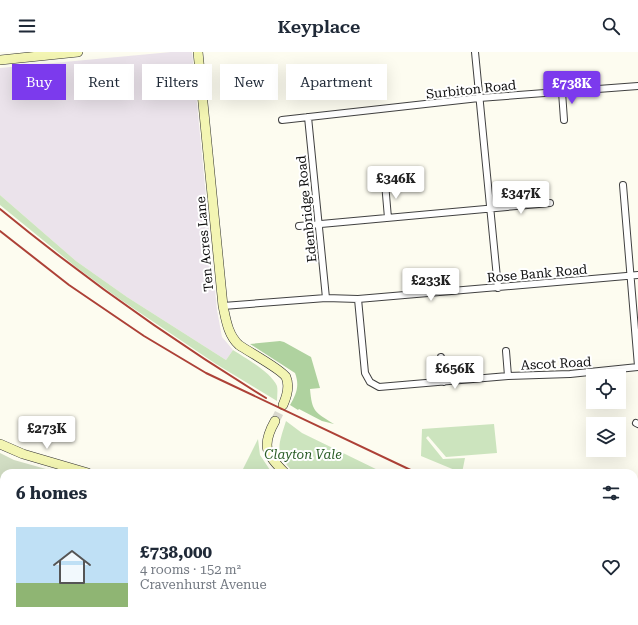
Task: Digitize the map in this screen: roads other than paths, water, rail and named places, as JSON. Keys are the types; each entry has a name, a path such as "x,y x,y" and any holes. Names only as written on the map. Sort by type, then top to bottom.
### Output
{"street":[{"path":"0,60 78,52"},
{"name":"Ten Acres Lane","path":"198,52 223,306 227,325 234,340 250,353 278,370 286,378 288,386 283,405"},
{"path":"475,52 498,288"},
{"name":"Surbiton Road","path":"282,120 479,98 638,86"},
{"path":"562,92 564,120"},
{"name":"Edenbridge Road","path":"308,117 326,298"},
{"path":"385,183 388,218"},
{"path":"623,185 635,276 638,367"},
{"path":"299,226 550,203"},
{"name":"Rose Bank Road","path":"223,306 326,298 358,299 635,276"},
{"name":"Ascot Road","path":"358,299 365,373 370,382 379,387 508,376 570,374 638,367"},
{"path":"506,351 508,376"},
{"path":"441,357 444,382"},
{"path":"275,421 267,439 268,454 281,469"},
{"path":"0,444 24,454 75,469"}],"tunnel":[{"path":"275,421 283,405"}],"railway":[{"path":"0,209 64,260 130,308 197,354 266,398"},
{"path":"0,231 69,285 144,336 206,373 409,469"}],"park label":[{"name":"Clayton Vale","path":"303,454"}]}
